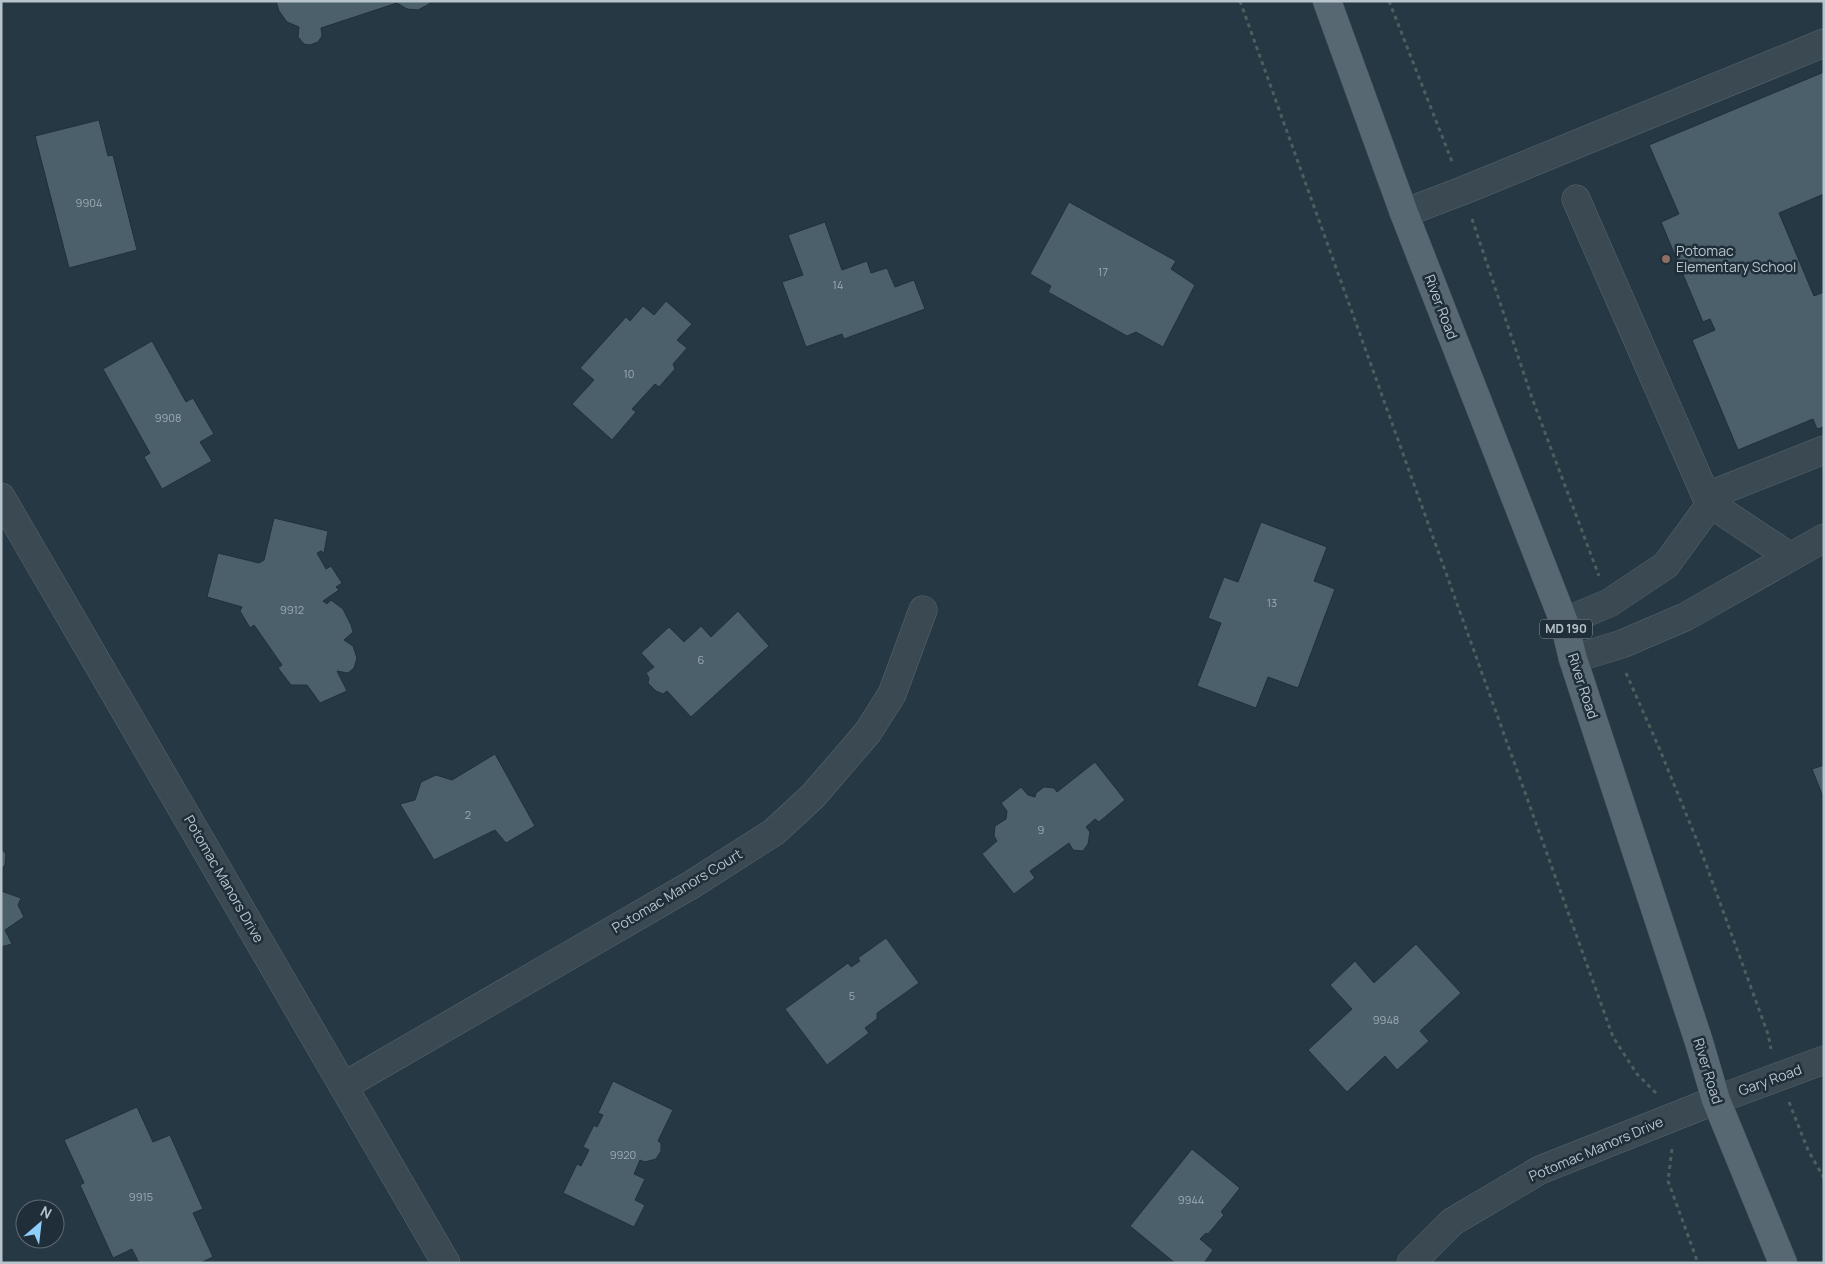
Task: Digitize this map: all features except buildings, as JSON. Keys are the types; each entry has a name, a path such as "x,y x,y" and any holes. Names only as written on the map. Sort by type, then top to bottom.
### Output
{"main road":[{"name":"River Road","path":"1327,1 1404,213 1564,622 1572,659 1700,1042 1716,1100 1783,1263"}],"street":[{"path":"1404,213 1824,43"},
{"path":"1576,199 1709,504 1790,556"},
{"path":"1564,622 1609,603 1666,565 1720,491 1824,450"},
{"name":"Potomac Manors Drive","path":"1,497 446,1263"},
{"path":"1572,659 1622,644 1686,617 1824,538"},
{"name":"Potomac Manors Court","path":"344,1086 691,885 774,832 813,796 868,732 892,694 923,610"},
{"name":"Gary Road","path":"1716,1100 1824,1060"},
{"name":"Potomac Manors Drive","path":"1411,1263 1452,1222 1540,1170 1716,1100"}],"path":[{"path":"1240,1 1613,1037 1637,1074 1656,1094 1666,1120 1673,1143 1668,1181 1698,1263"}],"place":[{"name":"Potomac Elementary School","path":"1666,259"}]}
